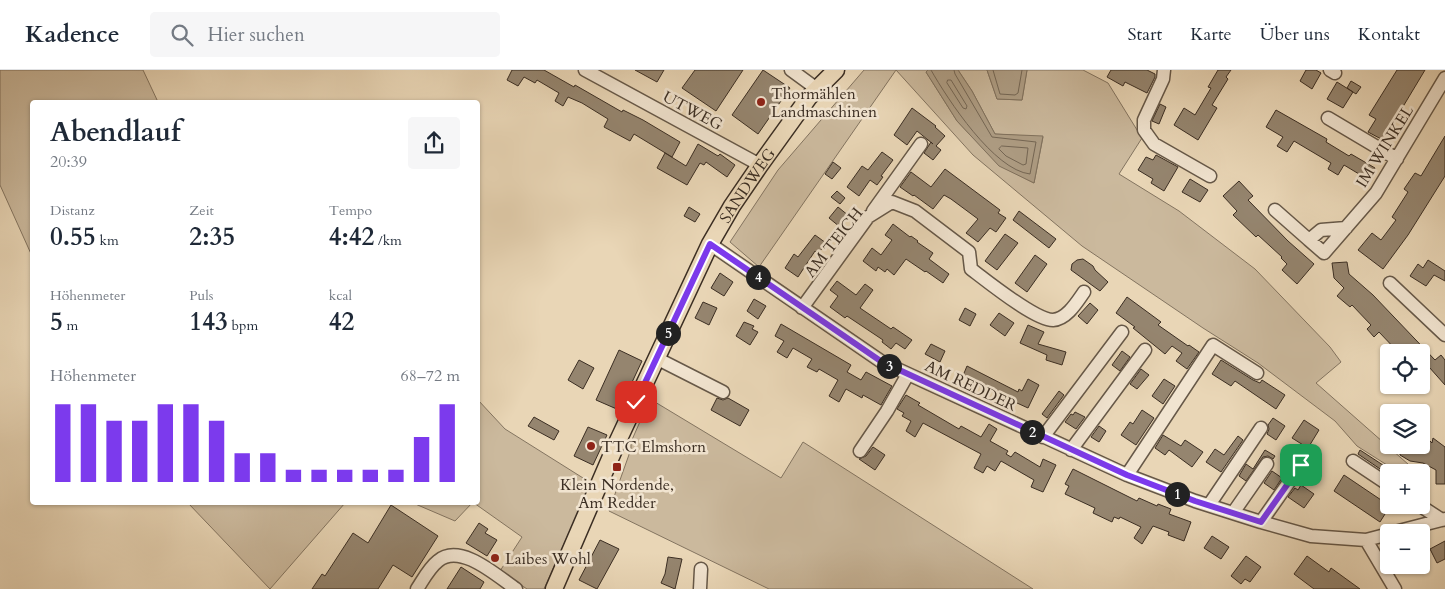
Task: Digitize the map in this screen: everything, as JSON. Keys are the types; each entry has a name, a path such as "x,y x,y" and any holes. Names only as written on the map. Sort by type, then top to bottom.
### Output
{"main road":[{"name":"SANDWEG","path":"554,589 656,358 710,244 732,206 760,165 817,89 836,70"}],"street":[{"name":"UTWEG","path":"585,70 760,165"},
{"path":"791,70 817,89"},
{"path":"1164,70 1163,79 1144,120 1144,130 1154,144 1210,176"},
{"name":"IM WINKEL","path":"1309,240 1324,253 1376,193 1445,78"},
{"path":"1328,118 1397,159"},
{"path":"868,217 921,144"},
{"name":"AM TEICH","path":"802,308 868,217 892,202 915,211 969,252 971,269 1028,311 1053,320 1062,317 1073,308 1084,292"},
{"path":"1275,210 1309,240 1321,230 1346,228"},
{"name":"AM REDDER","path":"710,244 882,362 1127,475 1233,513 1316,537 1366,540 1380,536"},
{"path":"1390,283 1445,335"},
{"path":"1043,437 1122,332"},
{"path":"1127,475 1213,345 1257,373"},
{"path":"1071,450 1145,350"},
{"path":"656,358 723,392"},
{"path":"860,451 887,411 908,374"},
{"path":"1209,505 1261,428"},
{"path":"1354,461 1380,479"},
{"path":"1233,513 1267,464"},
{"path":"1261,522 1301,465"},
{"path":"1430,511 1443,519"},
{"path":"1425,524 1443,519"},
{"path":"1366,540 1395,589"},
{"path":"417,589 438,560 458,555 472,560 516,589"},
{"path":"700,589 701,569"}],"shaded area":[{"path":"0,70 143,70 157,100 30,100 30,252 0,185"},
{"path":"864,70 896,70 759,267 730,242 778,170"},
{"path":"896,70 928,70 926,72 957,121 999,165 1034,183 1043,137 995,134 972,91 958,70 987,70 997,99 1022,100 1027,70 1083,70 1108,83 1142,138 1119,174 1179,211 1255,269 1330,347 1341,362 1316,383 1380,439 1380,454 1397,454 1408,464 1385,464 1357,446 1335,421 1258,363 1082,246 973,155"},
{"path":"650,399 781,478 803,442 1033,589 769,589 609,511 631,449 631,442"},
{"path":"480,402 505,429 591,483 544,589 527,589 500,571 522,537 477,505 480,505"},
{"path":"190,505 343,505 270,589"},
{"path":"418,505 470,505 455,521"}],"water":[{"path":"928,70 958,70 972,91 995,134 1043,136 1034,183 999,166 957,121 926,72"},
{"path":"987,70 1027,70 1022,100 997,99"}],"building":[{"path":"512,70 544,70 622,112 623,110 643,120 680,142 672,157 634,134 630,141 604,127 608,119 582,103 568,97 563,106 555,101 559,93 537,80 535,83 524,77 518,86 507,80"},
{"path":"635,70 664,70 657,82"},
{"path":"695,70 743,70 716,111 682,88"},
{"name":"Thormählen Landmaschinen","path":"763,70 790,88 758,134 732,115"},
{"path":"1111,70 1147,70 1155,74 1155,77 1147,93 1125,82 1123,86 1107,77"},
{"path":"1218,70 1231,70 1226,77 1228,79 1212,105 1217,108 1198,140 1174,125 1184,108 1195,115 1211,88 1208,87"},
{"path":"1306,70 1316,70 1321,73 1312,89 1300,81"},
{"path":"1397,70 1425,70 1383,140 1368,132 1376,119 1369,115"},
{"path":"1351,81 1361,87 1356,94 1347,88"},
{"path":"1337,82 1353,92 1343,108 1327,99"},
{"path":"1160,104 1166,107 1159,124 1152,121"},
{"path":"912,108 936,126 945,136 936,146 941,150 933,160 924,153 931,142 917,131 907,145 894,135"},
{"path":"1276,110 1327,139 1326,142 1349,156 1351,154 1375,168 1365,185 1355,180 1359,174 1344,165 1338,175 1328,169 1331,163 1294,141 1287,152 1277,146 1283,137 1266,127"},
{"path":"1445,136 1445,176 1408,235 1383,269 1358,250 1372,233 1381,240 1396,220 1392,217 1408,192 1404,189 1415,173 1421,176"},
{"path":"698,144 718,156 720,154 735,165 727,177 706,162 704,165 700,163 687,185 657,168 665,153 686,166"},
{"path":"882,152 893,160 877,185 870,180 859,196 847,187 862,166 868,170"},
{"path":"1156,155 1178,167 1164,191 1151,183 1153,179 1138,170 1146,157 1153,160"},
{"path":"833,162 841,168 832,179 825,174"},
{"path":"945,169 1000,210 998,213 1006,218 996,232 990,228 978,242 966,233 978,219 951,199 944,195 933,209 900,187 911,172 931,187"},
{"path":"1190,179 1208,190 1200,202 1182,192"},
{"path":"1239,181 1253,196 1248,200 1288,241 1314,264 1297,284 1282,270 1287,264 1282,257 1258,235 1256,237 1233,215 1237,211 1223,196"},
{"path":"837,191 845,198 840,204 831,197"},
{"path":"689,207 700,214 695,222 684,216"},
{"path":"838,207 849,216 840,227 829,218"},
{"path":"1019,211 1056,239 1049,248 1013,220"},
{"path":"893,224 933,253 929,259 949,274 943,283 906,259 894,275 887,269 885,272 878,267 876,271 863,261 872,248 881,255 892,240 885,235"},
{"path":"1005,234 1018,243 997,270 985,261"},
{"path":"815,235 826,243 818,254 815,251 798,277 785,268 794,254 798,257"},
{"path":"1035,255 1047,264 1027,292 1015,283"},
{"path":"1083,259 1093,266 1108,282 1100,291 1071,270 1072,264 1077,260"},
{"path":"1428,260 1445,271 1445,281 1434,275 1426,286 1410,276 1418,264 1423,268"},
{"path":"1347,262 1349,274 1373,295 1420,344 1390,344 1379,332 1374,337 1367,329 1371,325 1352,305 1350,307 1337,296 1344,288 1334,278 1332,263"},
{"path":"720,273 733,282 724,296 711,288"},
{"path":"837,281 856,295 865,284 873,290 860,308 891,329 893,327 912,340 905,349 896,343 891,349 882,342 883,340 830,307 838,296 830,290"},
{"path":"1127,297 1161,322 1158,325 1199,352 1187,369 1176,361 1182,353 1172,346 1165,354 1116,313"},
{"path":"754,299 766,306 758,319 747,311"},
{"path":"703,302 717,308 709,325 695,318"},
{"path":"1090,303 1098,310 1087,324 1078,316"},
{"path":"965,308 976,314 970,326 959,320"},
{"path":"999,313 1014,323 1005,336 990,325"},
{"path":"744,322 754,326 752,329 758,332 750,345 736,336"},
{"path":"781,324 851,365 847,372 861,380 866,372 892,386 881,405 863,395 862,398 846,389 839,402 829,396 838,380 819,369 817,372 807,367 812,359 793,348 787,358 777,352 784,341 775,336"},
{"path":"1028,325 1044,332 1038,344 1066,352 1062,365 1046,360 1047,355 1020,343"},
{"path":"931,344 945,351 940,362 925,354"},
{"path":"619,350 642,361 619,410 596,400"},
{"path":"1122,351 1130,357 1120,371 1112,365"},
{"path":"1430,355 1435,360 1441,355 1445,360 1445,385 1430,368"},
{"path":"579,360 594,368 583,389 568,380"},
{"path":"1221,360 1253,380 1260,383 1262,380 1285,395 1276,409 1235,381 1231,386 1212,374"},
{"path":"967,366 1018,392 1019,389 1022,391 1028,379 1039,385 1028,408 962,378"},
{"path":"1141,369 1149,375 1137,389 1130,384"},
{"path":"1164,379 1175,386 1163,404 1152,396"},
{"path":"1059,391 1064,395 1047,418 1042,414"},
{"path":"906,395 920,403 918,405 959,429 961,426 981,437 989,424 997,429 990,441 1008,451 1006,454 1011,457 1015,452 1040,467 1043,459 1056,465 1043,492 1031,487 1034,480 1001,461 995,471 987,466 983,473 974,468 981,454 923,423 915,437 906,431 911,421 902,416 904,413 897,409"},
{"path":"717,398 723,400 728,398 749,410 740,426 711,410"},
{"path":"1142,410 1154,418 1136,445 1121,435 1130,422 1133,424"},
{"path":"1075,412 1085,417 1076,429 1065,422"},
{"path":"534,417 559,431 554,440 528,426"},
{"path":"1273,418 1285,426 1276,440 1267,434 1268,425"},
{"path":"1304,420 1319,430 1308,448 1292,438"},
{"path":"1099,426 1106,431 1099,442 1091,437"},
{"name":"TTC Elmshorn","path":"588,427 607,435 593,465 574,456"},
{"path":"1163,435 1181,446 1185,440 1203,452 1192,467 1169,450 1165,455 1155,448"},
{"path":"1238,436 1243,440 1221,472 1206,462 1215,449 1224,455"},
{"path":"1433,438 1445,447 1445,484 1436,484 1436,470 1430,467 1430,464 1410,461 1400,455 1430,454 1430,441 1432,443"},
{"path":"873,447 885,455 875,470 859,459 866,456"},
{"path":"1265,450 1275,456 1273,459 1268,456 1263,457 1246,481 1239,476 1246,464 1253,469"},
{"path":"1360,450 1381,464 1380,469 1358,454"},
{"path":"1073,469 1137,501 1139,498 1157,506 1158,504 1171,509 1169,514 1191,522 1184,541 1168,535 1169,532 1153,526 1142,544 1134,538 1141,527 1120,517 1119,519 1114,517 1112,522 1093,513 1095,508 1065,494 1069,486 1065,484"},
{"path":"1272,471 1282,478 1274,490 1264,483"},
{"path":"1344,475 1380,499 1380,514 1385,514 1380,522 1334,491"},
{"path":"1301,485 1314,494 1304,508 1288,497 1295,488 1298,490"},
{"path":"391,505 438,536 412,577 393,565 378,589 312,589 322,574 325,576 353,533 368,543"},
{"path":"479,523 488,529 485,533 497,540 487,556 466,543"},
{"path":"1212,536 1229,547 1221,559 1204,548"},
{"path":"600,540 619,549 597,589 579,580"},
{"path":"1445,541 1445,559 1437,563 1430,549"},
{"path":"1246,556 1261,567 1250,582 1245,579 1241,584 1231,576"},
{"path":"1307,556 1329,572 1331,568 1360,589 1314,589 1294,574"},
{"path":"668,557 682,559 675,589 661,583 665,574"},
{"path":"461,567 484,582 480,589 447,589"}],"place":[{"name":"Thormählen Landmaschinen","path":"761,102"},
{"name":"TTC Elmshorn","path":"591,446"},
{"name":"Klein Nordende, Am Redder","path":"617,467"},
{"name":"Laibes Wohl","path":"495,558"}],"route":[{"path":"636,402 702,257 710,244 882,362 1127,475 1195,501 1261,522 1301,465"}]}
